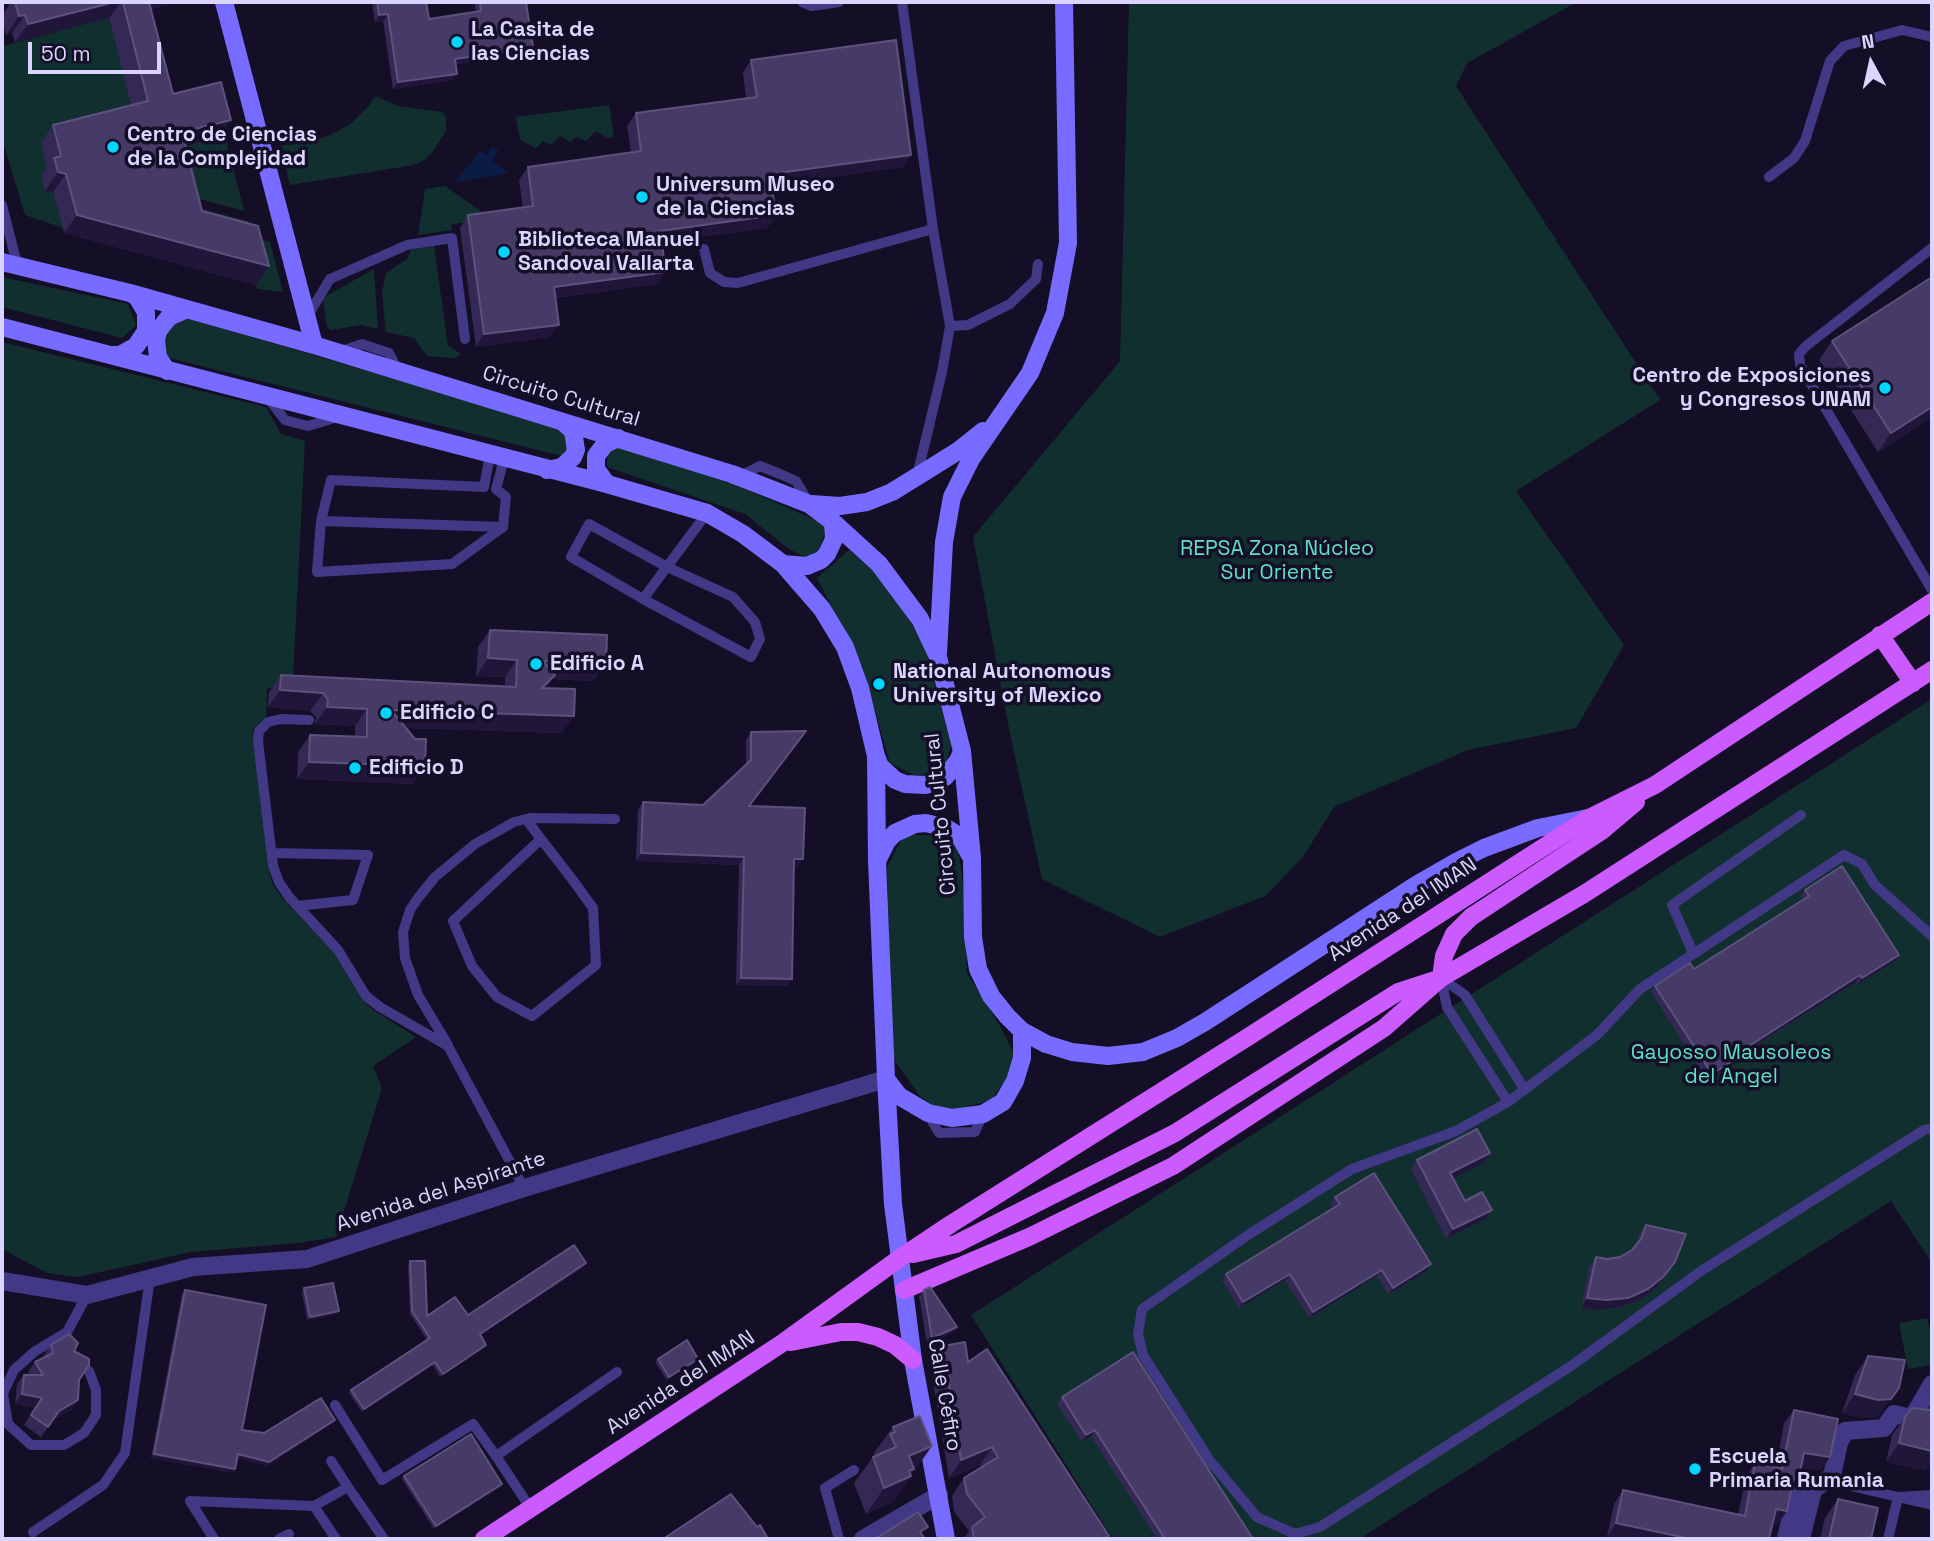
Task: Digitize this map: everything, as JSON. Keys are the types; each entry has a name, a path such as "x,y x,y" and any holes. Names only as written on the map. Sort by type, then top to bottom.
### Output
{"main road":[{"name":"Avenida del IMAN","path":"484,1539 781,1344 900,1258 1589,818 1656,785 1932,602"},
{"path":"1880,635 1913,683"},
{"name":"Avenida del IMAN","path":"900,1258 956,1244 1175,1133 1398,992 1441,978 1584,894 1932,670"},
{"path":"904,1290 1030,1237 1174,1166 1384,1028 1441,978 1444,956 1454,934 1471,917 1603,830 1656,785"},
{"path":"781,1344 831,1333 859,1332 895,1345 914,1360"}],"street":[{"path":"225,2 314,345"},
{"path":"938,657 944,542 952,497 971,459 1030,373 1055,313 1068,243 1064,2"},
{"name":"Circuito Cultural","path":"9,263 130,293 314,345 618,438 740,477 809,504 834,522 879,564 920,619 938,657 962,751 972,858 973,937 978,969 991,996 1022,1031 1046,1044 1072,1052 1108,1056 1143,1052 1177,1038 1456,862 1483,848 1538,828 1589,818"},
{"path":"102,354 120,355 136,346 146,331 146,312 137,297 130,293"},
{"path":"167,371 158,357 158,331 169,317 186,310"},
{"path":"2,327 607,484 707,513 743,534 783,564 822,609 845,647 860,688 876,756 880,765 895,780 915,786 926,785 945,777 958,761 962,751"},
{"path":"809,504 840,506 867,502 892,492 958,451 996,420"},
{"path":"547,470 562,467 573,457 576,450 573,431 563,422"},
{"path":"607,484 596,469 596,456 604,444 618,438"},
{"path":"783,564 807,566 821,560 834,539 834,522"},
{"path":"876,756 877,860 886,1079 893,1204 900,1258"},
{"path":"877,860 881,850 895,833 915,824 926,823 954,833 962,840 972,858"},
{"path":"886,1079 899,1096 928,1113 951,1118 983,1114 1003,1102 1015,1081 1022,1058 1022,1031"},
{"name":"Avenida del Aspirante","path":"2,1281 87,1295 193,1267 307,1259 524,1188 886,1079"},
{"name":"Calle Céfiro","path":"900,1258 914,1360 946,1539"},
{"path":"1786,1539 1795,1497 1801,1491 1813,1490 1832,1476 1839,1443 1845,1431 1884,1428 1894,1415 1912,1418 1932,1384"},
{"path":"1801,1539 1813,1490"},
{"path":"863,1539 939,1494"}],"lane":[{"path":"802,2 812,6 839,2"},
{"path":"902,2 933,229 950,326 917,477"},
{"path":"1769,177 1794,158 1805,141 1830,61 1844,46 1902,30 1932,37"},
{"path":"2,205 9,263"},
{"path":"705,249 710,273 724,282 738,283 933,229"},
{"path":"307,317 330,279 407,244 452,238 465,339"},
{"path":"1932,248 1799,354 1800,365 1932,590"},
{"path":"950,326 968,325 1010,304 1036,279 1038,264"},
{"path":"497,457 496,489 506,497 503,527 452,564 317,572 321,521 331,480 484,487 497,457"},
{"path":"643,599 707,513"},
{"path":"321,521 503,527"},
{"path":"589,524 667,567 733,597 755,622 760,639 751,657 643,599 571,557 589,524"},
{"path":"309,720 281,719 268,722 259,731 272,853 279,882 297,906 338,950 366,996 380,1007 448,1046"},
{"path":"1693,953 1672,905 1801,815"},
{"path":"526,819 593,908 596,965 533,1016 497,997 472,966 453,921 541,839"},
{"path":"524,1188 418,995 408,971 403,932 418,898 435,877 475,844 497,830 526,819 615,819"},
{"path":"272,853 368,855 353,900 297,906"},
{"path":"1932,936 1875,885 1862,864 1844,855 1640,989 1597,1035 1508,1102 1456,1131 1352,1169 1248,1235 1142,1309 1138,1334 1143,1355 1210,1461 1257,1517 1295,1534 1320,1527 1571,1366 1701,1271 1924,1130 1932,1128"},
{"path":"1441,978 1465,995 1525,1090"},
{"path":"1441,978 1447,1007 1508,1102"},
{"path":"33,1532 103,1485 125,1453 150,1278"},
{"path":"87,1295 67,1332 34,1352 14,1370 4,1393 8,1424 31,1445 64,1445 84,1433 96,1415 96,1390 89,1371"},
{"path":"496,1456 617,1372"},
{"path":"335,1405 382,1480 473,1424 531,1509"},
{"path":"331,1461 384,1539"},
{"path":"839,1539 825,1488 853,1470"},
{"path":"214,1539 190,1501 314,1506 348,1487"},
{"path":"1856,1487 1932,1505"},
{"path":"1898,1497 1932,1495"},
{"path":"1888,1539 1898,1497"},
{"path":"314,1506 336,1539"}],"green space":[{"name":"REPSA Zona Núcleo Sur Oriente","path":"1129,2 1577,2 1467,63 1456,86 1660,400 1516,491 1624,645 1576,728 1468,750 1334,807 1303,857 1265,896 1160,937 1042,879 1010,734 973,537 1120,361"},
{"path":"109,18 135,119 48,174 45,190 53,192 63,228 25,215 2,139 2,46"},
{"path":"375,96 398,106 442,112 446,117 446,131 432,153 414,165 290,185 280,146 317,140 332,134 349,125 368,107"},
{"path":"609,105 614,137 607,138 596,131 586,141 577,137 570,142 560,136 551,145 543,141 536,148 520,140 516,117"},
{"path":"225,136 244,211 181,194 169,150"},
{"path":"445,186 492,219 451,224 452,230 418,235 425,189"},
{"path":"183,204 248,221 252,237 270,242 283,292 257,289 245,244"},
{"path":"434,246 448,346 461,354 455,358 427,356 414,338 386,332 382,293 386,273 407,259 411,250"},
{"path":"374,269 378,329 361,325 331,330 327,327 323,300 326,296"},
{"path":"2,277 128,304 136,325 122,338 2,307"},
{"path":"189,319 567,429 571,446 566,457 169,358 161,344 168,327"},
{"path":"2,342 266,407 281,434 305,441 293,678 267,689 266,717 253,729 268,868 273,885 333,952 363,1000 373,1010 416,1037 373,1066 382,1088 336,1237 191,1252 78,1277 47,1273 2,1249"},
{"path":"618,442 731,483 827,525 820,548 807,558 789,549 745,514 607,467 607,450"},
{"path":"849,550 872,570 888,590 911,623 926,652 951,745 946,763 932,774 914,775 890,763 862,666 817,578"},
{"name":"Gayosso Mausoleos del Angel","path":"1932,699 1932,1263 1891,1201 1359,1539 1113,1539 971,1315"},
{"path":"904,835 935,835 958,846 964,895 967,973 1015,1056 1005,1081 991,1100 958,1109 937,1109 920,1096 893,1058 887,867"},
{"path":"1927,1318 1932,1341 1932,1365 1908,1369 1899,1323"}],"water":[{"path":"493,146 499,151 492,161 509,173 455,182 480,151 486,155"}],"building":[{"path":"15,2 115,2 28,24 25,15 19,16"},
{"path":"123,2 149,2 173,94 221,82 231,120 182,132 202,211 258,226 269,266 77,215 66,174 58,172 54,158 61,156 53,125 148,101"},
{"name":"La Casita de las Ciencias","path":"377,2 426,2 429,19 481,11 480,2 526,2 533,47 455,59 457,74 398,82 388,14 379,15"},
{"name":"Universum Museo de la Ciencias","path":"896,40 911,155 770,174 776,215 660,231 666,272 554,287 559,325 484,334 468,215 533,206 528,167 641,151 636,113 757,97 751,60"},
{"name":"Centro de Exposiciones y Congresos UNAM","path":"1932,277 1932,407 1891,433 1832,341"},
{"path":"490,630 607,635 606,664 543,661 555,675 542,688 575,689 574,716 391,710 415,739 426,739 425,766 309,762 310,735 367,737 367,709 327,707 328,700 323,693 280,690 281,675 516,687 517,660 488,658"},
{"path":"806,731 749,806 805,808 803,859 794,859 792,979 741,978 744,857 641,853 643,802 703,805 751,760 751,732"},
{"path":"1842,866 1899,955 1862,978 1860,975 1746,1048 1748,1051 1712,1074 1655,986 1690,963 1694,969 1809,896 1805,890"},
{"path":"1477,1129 1490,1153 1450,1173 1465,1201 1482,1192 1492,1210 1453,1229 1417,1160"},
{"path":"1374,1173 1431,1264 1393,1288 1382,1270 1313,1312 1290,1274 1243,1302 1226,1274 1340,1204 1335,1197"},
{"path":"1646,1225 1686,1234 1675,1262 1663,1277 1648,1289 1628,1298 1587,1298 1596,1257 1620,1257 1632,1250 1641,1239"},
{"path":"574,1245 586,1263 480,1334 486,1345 443,1374 435,1362 364,1409 351,1390 430,1338 412,1311 410,1261 425,1261 427,1316 455,1297 468,1315"},
{"path":"333,1283 339,1311 310,1317 304,1288"},
{"path":"930,1287 957,1327 932,1338 924,1290"},
{"path":"185,1290 266,1305 242,1430 264,1433 321,1398 335,1420 269,1462 238,1454 235,1469 154,1454"},
{"path":"69,1334 78,1343 74,1351 89,1359 89,1365 79,1380 78,1400 59,1411 48,1427 31,1415 42,1398 22,1394 24,1375 43,1375 35,1362 53,1353 51,1345"},
{"path":"687,1340 698,1359 669,1377 658,1359"},
{"path":"965,1342 968,1362 987,1349 1109,1536 1103,1539 974,1539 972,1527 985,1517 967,1494 964,1478 998,1457 992,1447 961,1460 943,1346"},
{"path":"1133,1352 1253,1539 1165,1539 1095,1430 1086,1435 1062,1397"},
{"path":"1868,1356 1905,1360 1899,1388 1891,1399 1878,1400 1855,1394"},
{"path":"1932,1407 1932,1451 1899,1443 1905,1417 1912,1408 1929,1410"},
{"path":"1794,1410 1838,1419 1830,1457 1804,1453 1800,1472 1793,1481 1787,1511 1776,1509 1769,1539 1691,1539 1616,1523 1623,1490 1745,1516 1755,1463 1782,1469"},
{"path":"920,1416 932,1446 909,1456 914,1469 909,1471 911,1476 884,1488 873,1457 896,1447 890,1434 895,1432 893,1427"},
{"path":"471,1434 502,1484 436,1526 404,1476"},
{"path":"731,1494 757,1527 760,1525 767,1537 667,1539 666,1537"},
{"path":"1838,1499 1878,1508 1871,1539 1829,1539"},
{"path":"918,1512 928,1527 920,1532 925,1539 875,1539"}],"place":[{"name":"La Casita de las Ciencias","path":"457,42"},
{"name":"Centro de Ciencias de la Complejidad","path":"113,147"},
{"name":"Universum Museo de la Ciencias","path":"642,197"},
{"name":"Biblioteca Manuel Sandoval Vallarta","path":"504,252"},
{"name":"Centro de Exposiciones y Congresos UNAM","path":"1885,388"},
{"name":"Edificio A","path":"536,664"},
{"name":"National Autonomous University of Mexico","path":"879,684"},
{"name":"Edificio C","path":"386,713"},
{"name":"Edificio D","path":"355,768"},
{"name":"Escuela Primaria Rumania","path":"1695,1469"}]}
